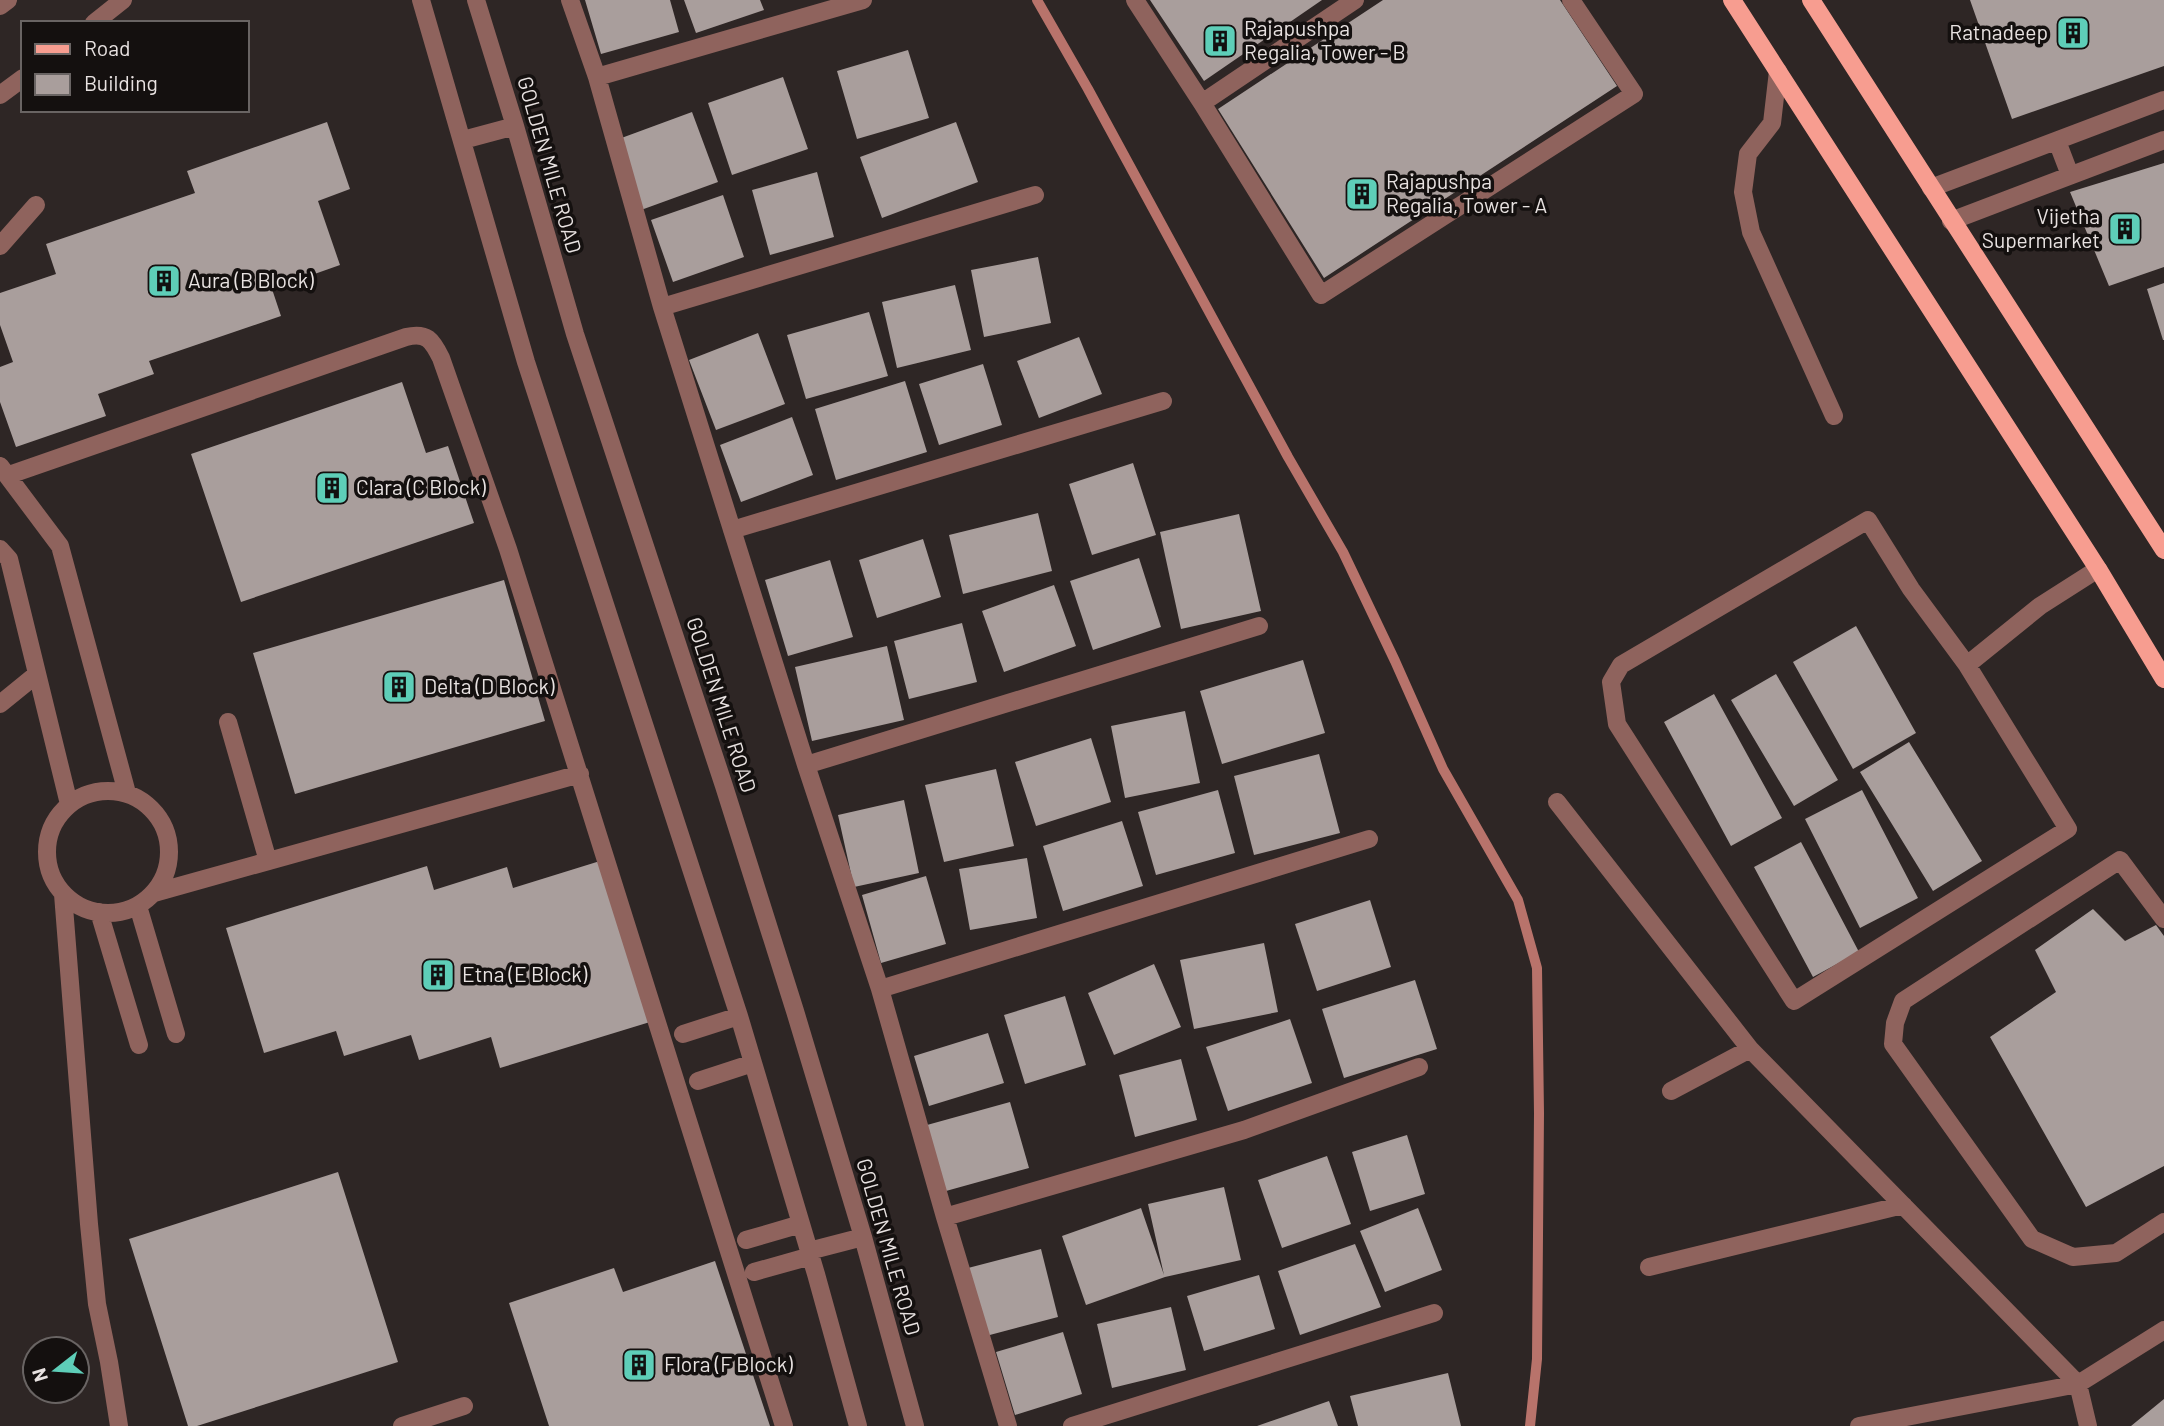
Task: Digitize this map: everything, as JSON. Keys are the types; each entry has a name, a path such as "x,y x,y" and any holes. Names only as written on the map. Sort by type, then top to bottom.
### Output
{"main road":[{"path":"1732,0 2098,569 2164,679"},
{"path":"1811,0 2164,550"}],"street":[{"path":"0,6 8,0"},
{"path":"97,21 123,0"},
{"path":"421,0 526,362 739,1016 858,1426"},
{"name":"GOLDEN MILE ROAD","path":"476,0 575,334 795,1010 863,1237 915,1426"},
{"path":"570,0 597,77 662,307 806,765 880,989 1008,1426"},
{"path":"597,77 863,0"},
{"path":"1135,0 1321,295 1634,94 1571,0"},
{"path":"1202,103 1355,0"},
{"path":"1779,71 1772,123 1748,154 1743,192 1751,232 1834,416"},
{"path":"0,95 21,79"},
{"path":"1930,188 2164,100"},
{"path":"463,140 515,126"},
{"path":"1951,221 2164,140"},
{"path":"2057,141 2070,175"},
{"path":"662,307 1035,195"},
{"path":"0,246 36,205"},
{"path":"127,793 60,546 4,471 406,337 426,337 434,344 441,358 508,549 784,1426"},
{"path":"732,530 1163,401"},
{"path":"1868,520 1911,589 1967,665 2068,829 1794,1001 1617,724 1611,682 1621,665 1868,520"},
{"path":"0,549 9,559 69,804"},
{"path":"1967,665 2040,606 2098,569"},
{"path":"806,765 1259,626"},
{"path":"0,704 37,674"},
{"path":"228,722 268,861"},
{"path":"154,892 580,774"},
{"path":"107,790 127,793 145,803 159,818 167,836 169,856 164,876 154,892 138,906 119,912 99,912 80,906 63,894 52,877 47,858 49,838 56,819 69,804 87,794 107,790"},
{"path":"1557,802 1750,1049 2078,1384 2088,1426"},
{"path":"880,989 1368,839"},
{"path":"2164,919 2120,860 1903,1001 1895,1023 1893,1044 2032,1239 2073,1257 2116,1253 2164,1222"},
{"path":"63,894 97,1304 119,1426"},
{"path":"138,906 176,1034"},
{"path":"99,912 139,1045"},
{"path":"683,1034 739,1016"},
{"path":"1671,1091 1750,1049"},
{"path":"698,1081 753,1063"},
{"path":"945,1217 1244,1130 1419,1067"},
{"path":"1648,1267 1903,1205"},
{"path":"746,1240 801,1224"},
{"path":"754,1272 863,1237"},
{"path":"1072,1426 1434,1312"},
{"path":"1859,1426 2078,1384 2164,1330"},
{"path":"402,1426 464,1406"}],"building":[{"path":"585,0 670,0 679,32 601,54"},
{"path":"684,0 760,0 764,10 696,33"},
{"name":"Rajapushpa Regalia, Tower - B","path":"1150,0 1322,0 1204,81"},
{"name":"Rajapushpa Regalia, Tower - A","path":"1383,0 1560,0 1617,86 1324,278 1218,109"},
{"name":"Ratnadeep","path":"1970,0 2164,0 2164,66 2012,119"},
{"path":"908,50 929,118 857,139 837,71"},
{"path":"783,77 808,149 732,175 708,103"},
{"path":"692,112 718,182 641,210 616,140"},
{"name":"Aura (B Block)","path":"327,122 350,189 318,201 340,265 272,289 281,316 149,361 154,374 98,394 106,416 16,447 0,402 0,367 13,362 0,325 0,293 56,274 46,244 195,193 187,171"},
{"path":"956,122 978,182 882,218 860,157"},
{"name":"Vijetha Supermarket","path":"2164,163 2164,267 2109,286 2070,192"},
{"path":"817,172 834,237 770,255 752,190"},
{"path":"723,195 744,257 673,282 651,220"},
{"path":"1038,257 1051,323 984,337 971,270"},
{"path":"2164,283 2164,340 2163,340 2147,289"},
{"path":"955,285 971,350 897,368 882,302"},
{"path":"869,312 888,376 806,399 787,335"},
{"path":"758,333 785,404 716,430 689,360"},
{"path":"1079,337 1102,394 1039,418 1017,361"},
{"path":"983,364 1002,425 939,445 919,384"},
{"path":"905,381 927,452 836,480 815,409"},
{"name":"Clara (C Block)","path":"402,382 426,453 448,446 474,523 241,602 191,454"},
{"path":"792,417 813,475 741,502 720,445"},
{"path":"1133,463 1156,535 1092,555 1069,484"},
{"path":"1038,513 1052,571 963,594 949,535"},
{"path":"1239,514 1261,611 1181,629 1160,532"},
{"path":"923,539 941,597 877,618 859,560"},
{"path":"1139,558 1161,627 1093,650 1070,581"},
{"path":"830,560 853,637 788,656 765,580"},
{"name":"Delta (D Block)","path":"504,580 545,721 295,794 253,653"},
{"path":"1054,585 1076,646 1004,672 982,611"},
{"path":"962,623 977,682 909,699 894,641"},
{"path":"1856,626 1916,733 1853,769 1793,662"},
{"path":"887,646 904,720 812,741 795,667"},
{"path":"1303,660 1325,733 1222,764 1200,691"},
{"path":"1776,674 1838,780 1794,806 1731,700"},
{"path":"1714,694 1782,818 1731,846 1664,722"},
{"path":"1185,711 1200,783 1125,798 1111,726"},
{"path":"1091,738 1111,802 1036,826 1015,762"},
{"path":"1909,742 1982,861 1933,891 1860,772"},
{"path":"1319,754 1340,833 1254,855 1234,776"},
{"path":"996,769 1014,846 944,862 925,785"},
{"path":"1218,790 1235,853 1156,875 1138,812"},
{"path":"1862,790 1918,898 1860,928 1805,819"},
{"path":"904,800 919,873 854,887 838,815"},
{"path":"1122,821 1143,886 1063,911 1043,846"},
{"path":"1801,842 1859,952 1813,977 1754,867"},
{"path":"1027,858 1037,918 970,930 959,869"},
{"name":"Etna (E Block)","path":"600,861 650,1022 500,1068 491,1037 419,1060 411,1035 344,1056 336,1031 264,1053 226,928 427,866 434,890 507,867 513,888"},
{"path":"926,876 946,944 881,963 862,895"},
{"path":"1370,900 1391,967 1317,991 1295,924"},
{"path":"2093,909 2125,941 2156,925 2164,936 2164,1166 2086,1207 1990,1037 2056,992 2035,950"},
{"path":"1264,943 1278,1012 1194,1029 1180,960"},
{"path":"1154,964 1181,1027 1114,1055 1088,993"},
{"path":"1415,980 1437,1049 1344,1078 1322,1009"},
{"path":"1065,996 1086,1065 1025,1084 1004,1015"},
{"path":"1290,1019 1312,1083 1228,1111 1206,1047"},
{"path":"988,1033 1004,1083 929,1106 914,1056"},
{"path":"1181,1059 1197,1120 1135,1137 1119,1075"},
{"path":"1010,1102 1029,1168 946,1191 927,1125"},
{"path":"1407,1135 1425,1194 1370,1211 1352,1152"},
{"path":"1327,1156 1351,1224 1282,1248 1258,1180"},
{"path":"338,1172 398,1362 197,1426 188,1426 129,1239"},
{"path":"1224,1187 1241,1260 1165,1277 1086,1305 1062,1236 1141,1208 1164,1275 1148,1204"},
{"path":"1418,1208 1442,1270 1385,1292 1360,1231"},
{"path":"1355,1244 1381,1307 1300,1335 1278,1271"},
{"path":"1041,1249 1058,1317 986,1336 968,1268"},
{"name":"Flora (F Block)","path":"715,1261 770,1426 549,1426 509,1303 614,1268 623,1292"},
{"path":"1259,1275 1275,1329 1204,1351 1187,1296"},
{"path":"1171,1307 1186,1370 1112,1388 1097,1324"},
{"path":"1063,1332 1082,1394 1015,1415 996,1352"},
{"path":"1448,1373 1461,1426 1358,1426 1350,1396"},
{"path":"2164,1399 2164,1426 2131,1426"},
{"path":"1329,1401 1338,1426 1257,1426"}],"waterway":[{"path":"1037,0 1343,552 1443,769 1518,900 1537,968 1537,1359 1530,1426"}],"place":[{"name":"Ratnadeep","path":"2073,33"},
{"name":"Rajapushpa Regalia, Tower - B","path":"1220,41"},
{"name":"Rajapushpa Regalia, Tower - A","path":"1362,194"},
{"name":"Vijetha Supermarket","path":"2125,229"},
{"name":"Aura (B Block)","path":"164,281"},
{"name":"Clara (C Block)","path":"332,488"},
{"name":"Delta (D Block)","path":"399,687"},
{"name":"Etna (E Block)","path":"438,975"},
{"name":"Flora (F Block)","path":"639,1365"}]}
